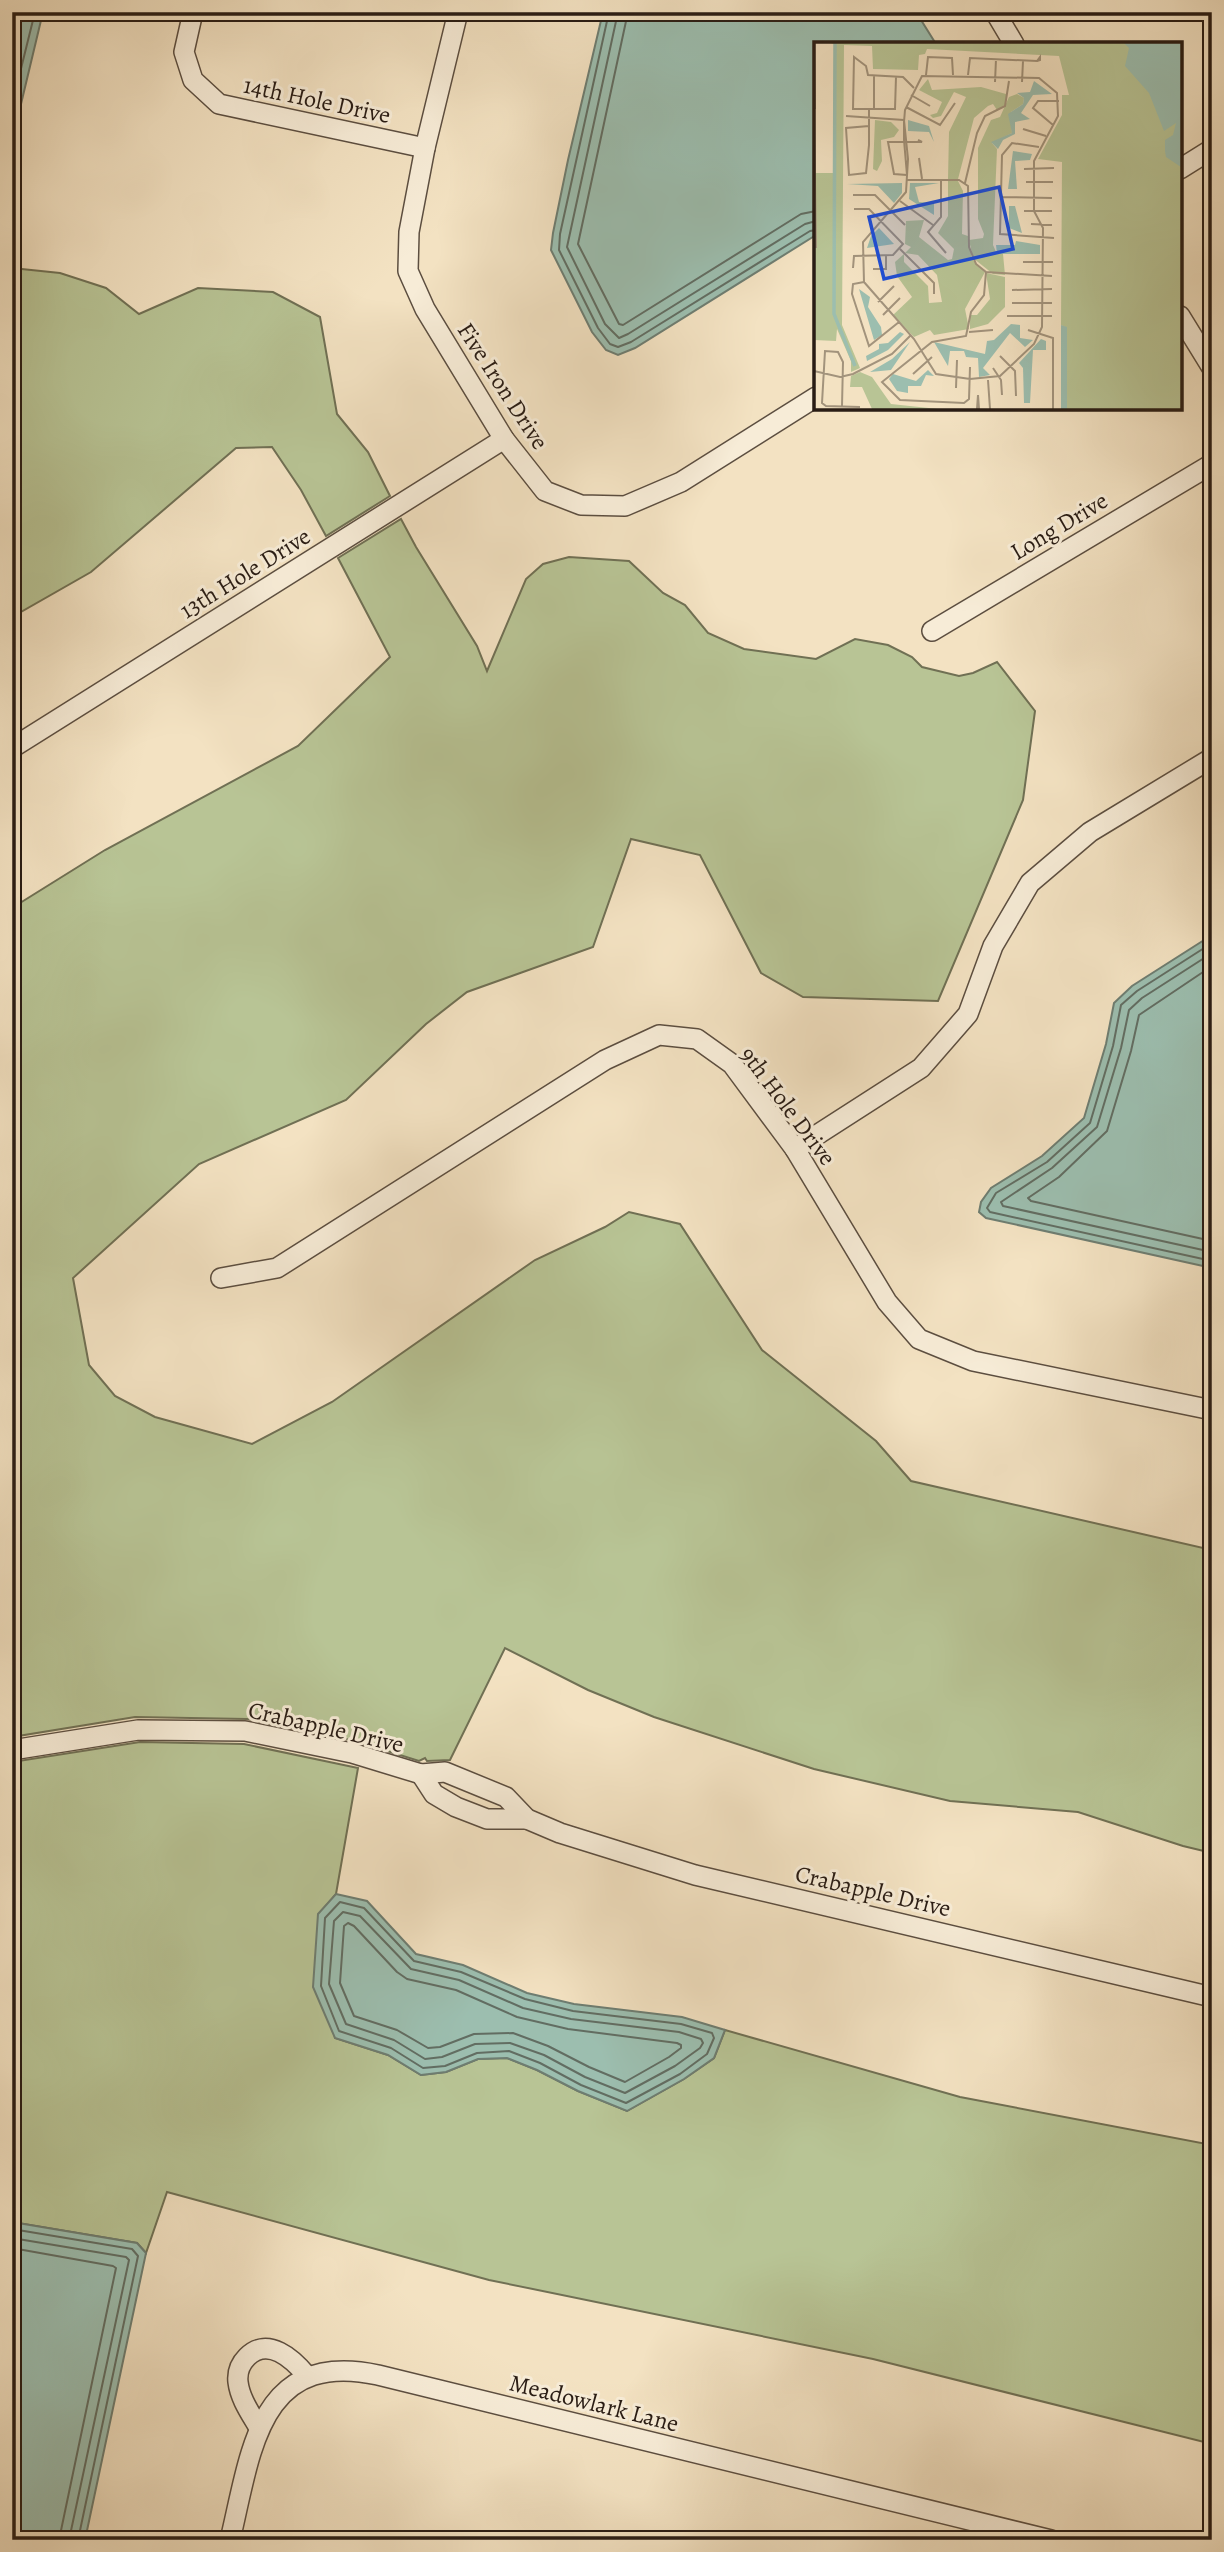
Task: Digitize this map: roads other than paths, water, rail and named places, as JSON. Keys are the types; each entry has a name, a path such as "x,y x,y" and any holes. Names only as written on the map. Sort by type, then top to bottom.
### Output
{"street":[{"name":"14th Hole Drive","path":"194,12 184,52 193,80 219,104 425,148"},
{"name":"Five Iron Drive","path":"458,12 425,148 409,232 408,271 425,309 504,439 545,491 581,505 625,506 681,482 814,398"},
{"path":"995,12 1013,42"},
{"path":"1182,168 1212,149"},
{"path":"1182,319 1212,368"},
{"name":"13th Hole Drive","path":"12,748 504,439"},
{"name":"Long Drive","path":"932,631 1212,464"},
{"path":"794,1149 921,1068 968,1014 993,946 1031,883 1090,832 1212,758"},
{"name":"9th Hole Drive","path":"221,1278 277,1268 605,1060 659,1035 697,1040 732,1064 794,1149 887,1301 919,1339 973,1361 1212,1410"},
{"name":"Crabapple Drive","path":"12,1749 138,1730 245,1731 352,1753 421,1774 446,1772 506,1797 527,1819"},
{"name":"Crabapple Drive","path":"421,1774 434,1794 456,1807 486,1819 527,1819 560,1833 695,1875 1212,1997"},
{"path":"260,2428 247,2406 238,2382 239,2371 250,2355 266,2348 281,2352 307,2376"},
{"name":"Meadowlark Lane","path":"230,2540 253,2444 279,2397 307,2376 343,2369 378,2375 1026,2537 1051,2540"}],"water":[{"path":"12,12 43,12 21,104 12,119"},
{"path":"603,12 916,12 935,42 814,42 814,236 635,348 618,355 606,350 592,332 551,250 568,160"},
{"path":"1212,935 1212,1268 986,1218 979,1212 981,1202 991,1188 1042,1156 1084,1118 1106,1044 1114,1003 1132,986"},
{"path":"336,1894 367,1901 416,1954 463,1965 527,1993 574,2004 682,2017 725,2030 714,2058 684,2079 627,2111 507,2058 478,2059 446,2072 421,2075 388,2055 335,2038 313,1987 318,1914"},
{"path":"12,2222 137,2243 146,2253 85,2540 12,2540"}]}
